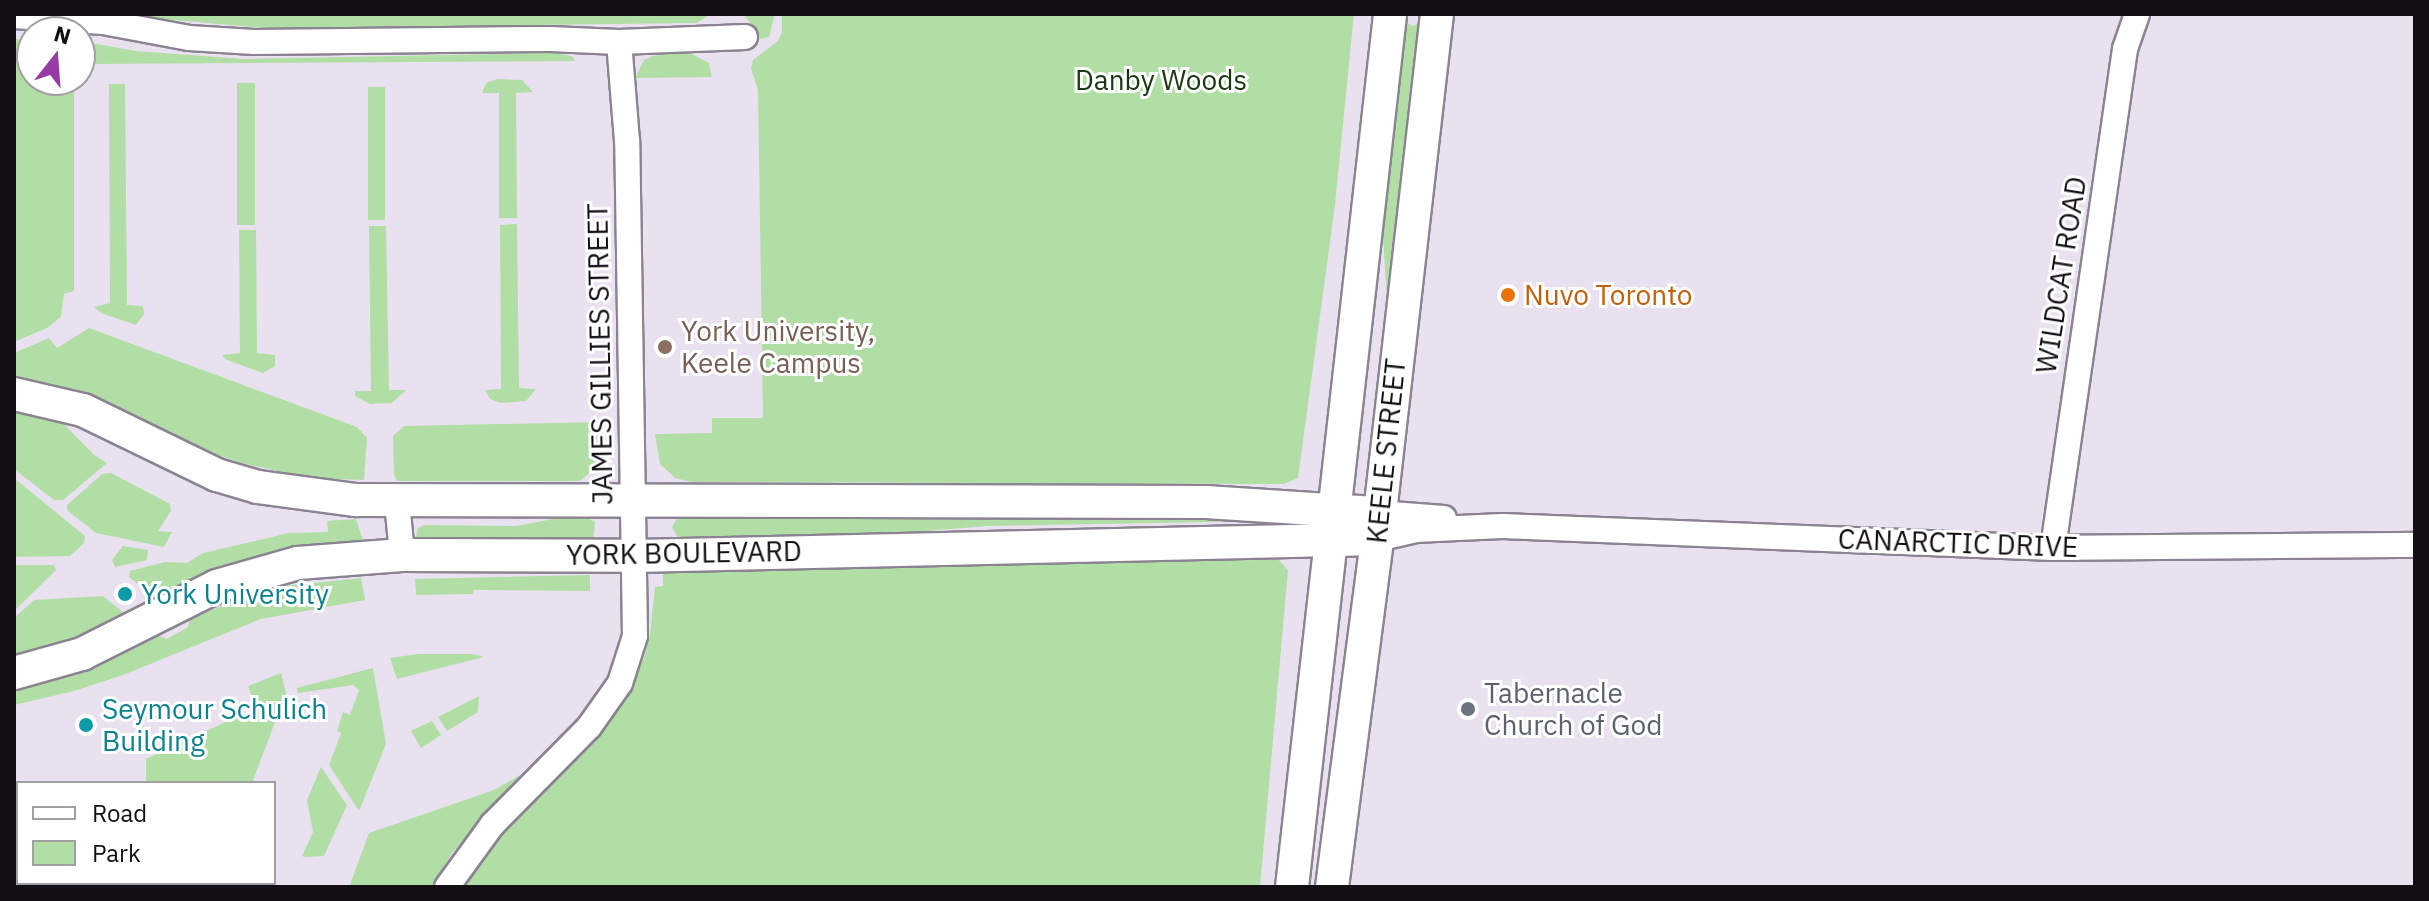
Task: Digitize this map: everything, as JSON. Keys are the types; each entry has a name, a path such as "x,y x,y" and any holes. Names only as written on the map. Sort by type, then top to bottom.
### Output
{"street":[{"name":"KEELE STREET","path":"1292,887 1390,14"},
{"name":"KEELE STREET","path":"1332,887 1437,14"},
{"name":"WILDCAT ROAD","path":"2053,548 2125,49 2137,14"},
{"path":"14,16 103,22 189,38 254,42 550,39 619,42 745,37"},
{"name":"JAMES GILLIES STREET","path":"447,887 492,825 589,727 620,683 635,636 627,141 619,42"},
{"name":"YORK BOULEVARD","path":"14,394 44,398 83,410 177,459 258,487 355,500 1206,502 1334,524"},
{"path":"397,501 402,555"},
{"name":"YORK BOULEVARD","path":"14,673 82,654 217,586 298,563 402,555 635,556 1334,524"},
{"name":"CANARCTIC DRIVE","path":"1334,524 1415,530 1502,526 2053,548 2415,545"}],"green space":[{"path":"106,14 711,14 697,23 265,28"},
{"path":"743,14 775,14 769,37 754,41 755,28"},
{"name":"Danby Woods","path":"782,14 1354,14 1335,205 1298,478 1284,484 691,482 675,478 660,464 655,434 712,433 712,418 763,418 758,90 751,68 753,60 778,41 782,32"},
{"path":"1401,19 1412,26 1420,23 1391,301 1387,301 1381,205"},
{"path":"16,39 16,96 74,96 74,291 64,294 61,317 47,328 14,342"},
{"path":"96,44 136,51 244,59 551,53 572,56 575,61 96,64"},
{"path":"688,52 709,63 712,77 635,78 644,60"},
{"path":"498,79 522,80 533,92 516,93 517,218 499,218 499,93 482,93 486,83"},
{"path":"237,83 255,83 255,225 237,225"},
{"path":"109,84 125,84 127,305 143,306 144,314 136,325 101,313 94,307 110,303"},
{"path":"368,87 385,87 385,220 368,220"},
{"path":"517,224 519,388 536,389 526,401 501,403 490,399 485,390 501,389 500,225"},
{"path":"369,226 386,226 389,390 406,390 392,403 370,404 355,396 355,391 371,391"},
{"path":"239,230 256,230 257,353 275,355 275,366 263,373 227,360 222,355 240,353"},
{"path":"89,328 357,427 367,438 364,480 309,478 241,463 204,450 88,394 14,376 14,353 49,338 57,348"},
{"path":"14,408 59,419 94,455 107,463 63,500 54,500 14,469"},
{"path":"601,422 604,439 599,465 580,481 397,481 394,474 393,436 404,426"},
{"path":"111,473 170,504 171,511 158,531 172,532 164,547 96,533 67,510 67,505 102,474"},
{"path":"14,478 85,536 84,543 70,556 14,557"},
{"path":"1267,515 1267,521 988,526 838,538 686,541 678,538 672,527 678,517"},
{"path":"563,517 588,517 595,523 593,539 587,542 415,540 418,528 424,525 517,526"},
{"path":"356,519 365,546 160,601 129,577 130,571 165,562 187,563 203,553 289,533 328,532 327,521"},
{"path":"123,546 148,550 147,560 115,567 112,560"},
{"path":"1279,560 1288,570 1260,887 461,887 484,855 612,717 644,658 650,635 655,587 663,586 663,572"},
{"path":"14,565 54,565 56,570 14,611"},
{"path":"590,575 590,591 474,590 473,594 416,595 415,579"},
{"path":"361,578 365,600 261,619 123,675 74,691 14,705 14,689 90,671 159,636 167,639 188,627 190,619 246,596 284,586"},
{"path":"103,596 130,618 105,632 14,659 14,618 34,600"},
{"path":"418,654 473,654 484,657 397,679 390,658"},
{"path":"373,668 386,744 359,811 329,765 341,733 337,731 343,712 350,715 359,690 353,685 298,693 297,688"},
{"path":"281,673 286,693 253,781 146,781 146,759 256,708 248,686"},
{"path":"479,696 478,712 447,731 438,717"},
{"path":"432,721 441,735 421,748 411,731"},
{"path":"321,767 347,805 324,856 306,857 302,856 313,832 307,800"},
{"path":"520,775 452,853 431,887 349,887 369,833 494,790"}],"place":[{"name":"Nuvo Toronto","path":"1508,295"},
{"name":"York University, Keele Campus","path":"665,347"},
{"name":"York University","path":"125,594"},
{"name":"Tabernacle Church of God","path":"1468,709"},
{"name":"Seymour Schulich Building","path":"86,725"}]}
